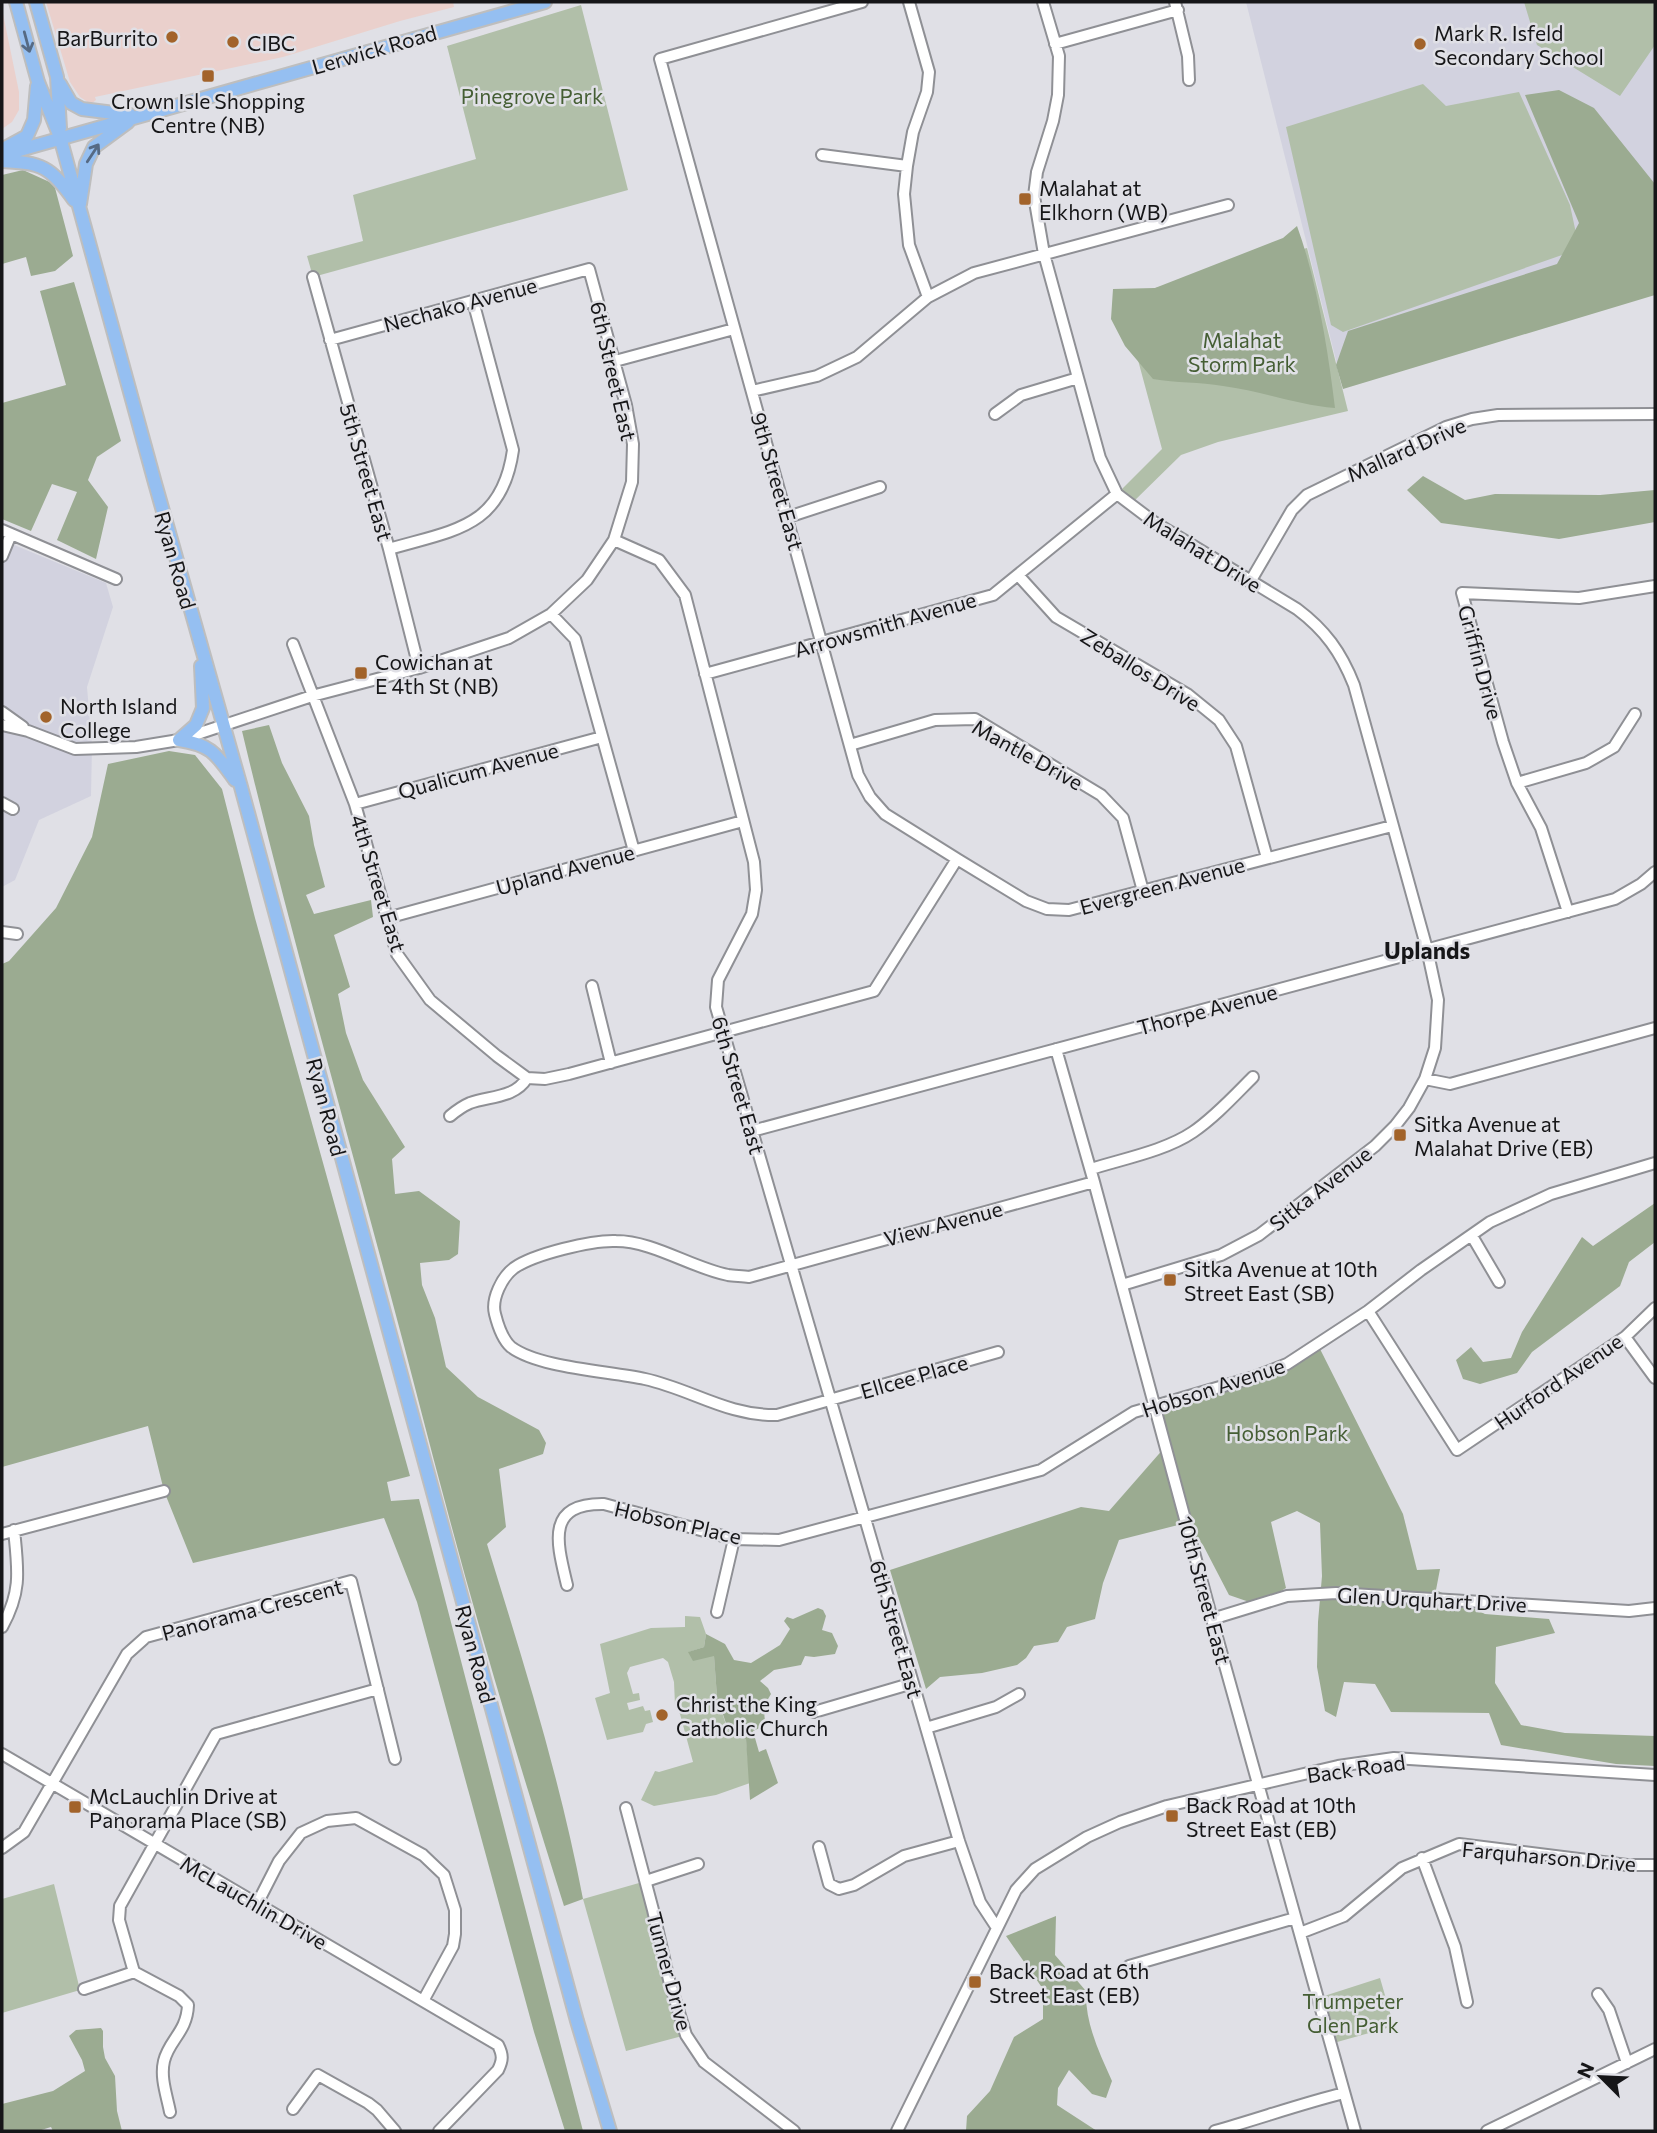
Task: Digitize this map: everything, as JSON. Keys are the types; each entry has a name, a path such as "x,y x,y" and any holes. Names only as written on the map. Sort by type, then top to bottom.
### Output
{"main road":[{"name":"Ryan Road","path":"16,2 38,82 60,138 241,787 592,2076 610,2131"},
{"name":"Ryan Road","path":"36,2 57,77 60,138"},
{"name":"Lerwick Road","path":"2,152 545,2"},
{"path":"57,77 71,103 82,109 137,116"},
{"path":"2,152 27,136 34,120 38,82"},
{"path":"79,208 86,164 94,147 137,116"},
{"path":"2,162 30,163 45,169 60,179 79,208"},
{"path":"178,740 196,725 203,708 200,643"},
{"path":"178,740 195,742 214,752 241,787"},
{"name":"Ryan Road","path":"592,2076 603,2131"}],"street":[{"name":"9th Street East","path":"862,2 660,59 858,775 870,797 885,814 957,859"},
{"path":"909,2 929,72 927,92 913,132 904,194 909,245 928,297"},
{"name":"Malahat Drive","path":"1043,2 1059,56 1058,95 1037,172 1034,196 1044,254 1100,458 1117,494 1154,522 1297,609 1327,635 1341,655 1354,685 1427,950 1438,1000 1434,1048 1426,1079"},
{"path":"1055,44 1177,6 1188,56 1189,80"},
{"path":"822,155 907,166"},
{"path":"752,391 817,376 857,357 928,297 974,274 1228,205"},
{"name":"Nechako Avenue","path":"330,340 589,268"},
{"name":"6th Street East","path":"589,268 615,361 633,443 632,482 614,540 659,560 685,595 754,862 756,890 752,914 718,980 716,1007 959,1841 980,1902 997,1927"},
{"name":"5th Street East","path":"313,277 419,667"},
{"path":"389,549 455,530 475,520 491,507 510,473 513,450 473,301"},
{"path":"615,361 734,329"},
{"path":"995,414 1021,395 1079,378"},
{"name":"Mallard Drive","path":"1250,582 1292,510 1307,495 1446,427 1499,415 1655,414"},
{"path":"788,517 880,487"},
{"name":"Arrowsmith Avenue","path":"705,674 993,594 1117,494"},
{"path":"2,556 6,532 116,579"},
{"path":"2,725 28,731 75,749 136,747 178,740 312,696 419,667 509,638 551,614 587,580 614,540"},
{"name":"Zeballos Drive","path":"1018,575 1056,617 1187,694 1219,720 1236,747 1267,858"},
{"name":"Griffin Drive","path":"1568,912 1541,828 1517,783 1503,742 1462,593 1578,597 1655,586"},
{"path":"551,614 575,639 634,850"},
{"name":"4th Street East","path":"293,644 355,804 397,954 430,1000 527,1078"},
{"path":"2,712 28,731"},
{"path":"1517,783 1586,763 1614,747 1635,714"},
{"name":"Mantle Drive","path":"850,745 935,720 975,719 1101,796 1123,818 1143,891"},
{"name":"Qualicum Avenue","path":"355,804 602,737"},
{"path":"2,803 13,808"},
{"name":"Upland Avenue","path":"387,918 743,821"},
{"name":"Evergreen Avenue","path":"957,859 1026,901 1047,909 1069,910 1392,826"},
{"path":"450,1116 467,1104 512,1093 522,1086 527,1078 545,1079 569,1074 724,1034 874,991 957,859"},
{"name":"Thorpe Avenue","path":"752,1131 1615,899 1641,884 1655,872"},
{"path":"2,932 18,934"},
{"path":"592,986 611,1063"},
{"path":"1426,1079 1450,1084 1655,1028"},
{"name":"10th Street East","path":"1056,1049 1355,2131"},
{"path":"1091,1169 1166,1145 1191,1133 1218,1112 1253,1077"},
{"name":"Sitka Avenue","path":"1122,1285 1221,1255 1259,1235 1375,1146 1409,1108 1426,1079"},
{"name":"Hobson Avenue","path":"864,1516 1041,1470 1134,1412 1254,1377 1287,1364 1368,1311 1490,1222 1552,1194 1655,1163"},
{"name":"View Avenue","path":"830,1400 777,1415 760,1415 740,1412 648,1379 532,1359 509,1345 498,1328 493,1306 502,1282 513,1268 536,1256 599,1242 619,1240 727,1275 749,1277 1094,1182"},
{"path":"1472,1236 1499,1282"},
{"name":"Hurford Avenue","path":"1368,1311 1457,1450 1625,1337 1655,1308"},
{"path":"1625,1337 1655,1378"},
{"name":"Ellcee Place","path":"830,1400 998,1352"},
{"path":"2,1534 164,1491"},
{"name":"Hobson Place","path":"567,1585 558,1550 558,1528 568,1512 585,1504 604,1504 734,1539 779,1540 864,1516"},
{"path":"2,1627 12,1609 18,1577 15,1530"},
{"path":"717,1612 734,1539"},
{"name":"Panorama Crescent","path":"52,1784 127,1654 146,1637 351,1581 396,1759"},
{"name":"Glen Urquhart Drive","path":"1212,1619 1287,1596 1336,1593 1629,1611 1655,1608"},
{"path":"814,1712 913,1683"},
{"path":"134,1972 120,1920 120,1906 216,1734 378,1689"},
{"path":"926,1728 996,1707 1019,1694"},
{"name":"McLauchlin Drive","path":"2,1754 498,2045 502,2054 498,2070 439,2131"},
{"name":"Back Road","path":"897,2131 1016,1890 1035,1869 1087,1837 1167,1806 1338,1766 1394,1758 1655,1775"},
{"path":"2,1848 24,1832 52,1784"},
{"name":"Tunner Drive","path":"626,1808 669,1980 686,2035 704,2062 794,2131"},
{"path":"257,1904 279,1861 300,1833 327,1821 356,1818 423,1855 444,1875 455,1910 455,1934 453,1946 422,2001"},
{"path":"819,1847 829,1884 839,1889 854,1885 904,1856 959,1841"},
{"name":"Farquharson Drive","path":"1300,1933 1344,1916 1402,1868 1459,1844 1627,1865 1655,1865"},
{"path":"1422,1858 1455,1947 1467,2001"},
{"path":"646,1881 698,1864"},
{"path":"1129,1966 1295,1918"},
{"path":"84,1989 134,1972 179,1996 188,2005 187,2019 164,2061 163,2082 170,2112"},
{"path":"1598,1994 1609,2010 1627,2063"},
{"path":"1487,2131 1655,2049"},
{"path":"293,2109 318,2075 368,2103 395,2131"},
{"path":"1215,2131 1344,2093"}],"shaded area":[{"path":"46,2 453,2 454,7 283,57 95,97 96,100 91,104 80,97 70,82"},
{"path":"1246,2 1655,2 1655,291 1342,384"},
{"path":"2,9 19,92 19,110 12,122 2,129"},
{"name":"North Island College","path":"2,540 106,583 113,607 87,687 92,746 91,796 39,820 15,880 2,887"}],"green space":[{"path":"1524,2 1655,2 1655,45 1620,96 1537,45"},
{"name":"Pinegrove Park","path":"581,5 628,190 313,277 307,256 363,241 353,195 476,159 447,46"},
{"path":"1423,84 1446,106 1519,92 1570,205 1577,238 1562,255 1343,332 1331,325 1286,127"},
{"path":"1559,90 1594,108 1655,184 1655,295 1343,389 1336,365 1348,331 1557,264 1579,223 1525,95"},
{"path":"23,170 54,184 73,256 55,271 31,276 26,257 2,264 2,175"},
{"name":"Malahat Storm Park","path":"1297,226 1321,316 1335,408 1223,386 1153,379 1125,346 1111,319 1113,289 1155,288 1283,238"},
{"name":"Malahat Storm Park","path":"1307,248 1348,411 1218,442 1181,455 1130,505 1117,494 1162,449 1121,297"},
{"path":"74,282 121,441 97,457 88,480 108,507 96,559 57,540 77,492 52,484 31,531 2,519 2,403 66,385 40,291"},
{"path":"1423,476 1465,500 1495,494 1600,495 1655,490 1655,522 1559,539 1441,523 1407,490"},
{"path":"269,725 282,763 309,816 325,887 306,895 314,914 371,900 373,917 334,935 350,987 338,994 346,1033 363,1080 405,1147 392,1159 395,1194 419,1191 460,1221 458,1254 449,1260 420,1263 422,1285 435,1318 446,1367 478,1397 539,1430 546,1443 543,1454 499,1469 506,1527 487,1544 540,1720 574,1854 583,1899 564,1906 461,1562 259,802 242,731"},
{"path":"169,751 195,755 222,789 255,918 410,1476 387,1482 391,1501 419,1499 583,2131 565,2131 534,2032 417,1602 384,1518 193,1563 164,1491 148,1426 2,1467 2,964 9,961 56,908 92,837 108,764"},
{"path":"1655,1203 1655,1242 1629,1262 1620,1286 1532,1352 1517,1373 1480,1384 1463,1379 1456,1360 1471,1347 1483,1362 1511,1358 1522,1332 1582,1237 1593,1246"},
{"name":"Hobson Park","path":"1318,1345 1403,1514 1417,1570 1440,1569 1436,1590 1485,1614 1549,1619 1555,1633 1496,1647 1495,1683 1521,1725 1565,1733 1655,1736 1655,1766 1616,1764 1501,1745 1489,1713 1391,1712 1375,1684 1344,1682 1336,1717 1325,1711 1317,1667 1322,1576 1320,1523 1297,1511 1271,1522 1286,1588 1258,1605 1229,1595 1203,1545 1186,1523 1119,1540 1103,1583 1095,1619 1067,1627 1058,1642 1034,1646 1017,1665 982,1673 940,1677 926,1689 890,1570 1081,1507 1109,1511 1165,1447 1154,1405 1254,1377"},
{"path":"818,1608 823,1610 826,1616 822,1630 832,1633 838,1646 835,1654 805,1656 801,1665 774,1670 760,1681 771,1694 765,1709 766,1725 753,1731 759,1752 766,1749 778,1783 750,1800 746,1739 729,1732 717,1697 714,1656 693,1661 688,1652 704,1647 706,1634 725,1644 734,1660 751,1663 780,1645 790,1629 784,1621 787,1617 793,1619"},
{"path":"685,1616 700,1617 706,1634 704,1647 689,1652 714,1655 717,1697 728,1731 746,1738 750,1783 716,1795 654,1806 641,1800 655,1771 693,1762 675,1705 674,1682 668,1662 663,1658 630,1667 627,1673 633,1694 639,1693 640,1700 627,1703 629,1710 643,1706 645,1711 650,1710 653,1722 646,1724 643,1732 607,1740 595,1698 610,1693 600,1644 651,1628 685,1627"},
{"path":"646,1881 686,2035 626,2051 583,1899"},
{"path":"54,1884 80,1990 2,2013 2,1899"},
{"path":"1056,1916 1055,1955 1086,1991 1090,2026 1112,2081 1106,2098 1092,2094 1069,2070 1058,2088 1057,2105 1097,2131 966,2131 967,2116 990,2091 1014,2037 1043,2019 1043,1989 1006,1936"},
{"name":"Trumpeter Glen Park","path":"1380,1978 1391,2016 1387,2028 1330,2044 1318,1998"},
{"path":"101,2028 105,2058 115,2076 117,2111 122,2131 53,2131 51,2127 38,2131 2,2131 2,2104 53,2091 85,2071 69,2036 76,2030"}],"place":[{"name":"BarBurrito","path":"172,37"},
{"name":"CIBC","path":"233,42"},
{"name":"Mark R. Isfeld Secondary School","path":"1420,44"},
{"name":"Crown Isle Shopping Centre (NB)","path":"208,76"},
{"name":"Malahat at Elkhorn (WB)","path":"1025,199"},
{"name":"Cowichan at E 4th St (NB)","path":"361,673"},
{"name":"North Island College","path":"46,717"},
{"name":"Sitka Avenue at Malahat Drive (EB)","path":"1400,1135"},
{"name":"Sitka Avenue at 10th Street East (SB)","path":"1170,1280"},
{"name":"Christ the King Catholic Church","path":"662,1715"},
{"name":"McLauchlin Drive at Panorama Place (SB)","path":"75,1807"},
{"name":"Back Road at 10th Street East (EB)","path":"1172,1816"},
{"name":"Back Road at 6th Street East (EB)","path":"975,1982"}],"district":[{"name":"Uplands","path":"1427,950"}]}
